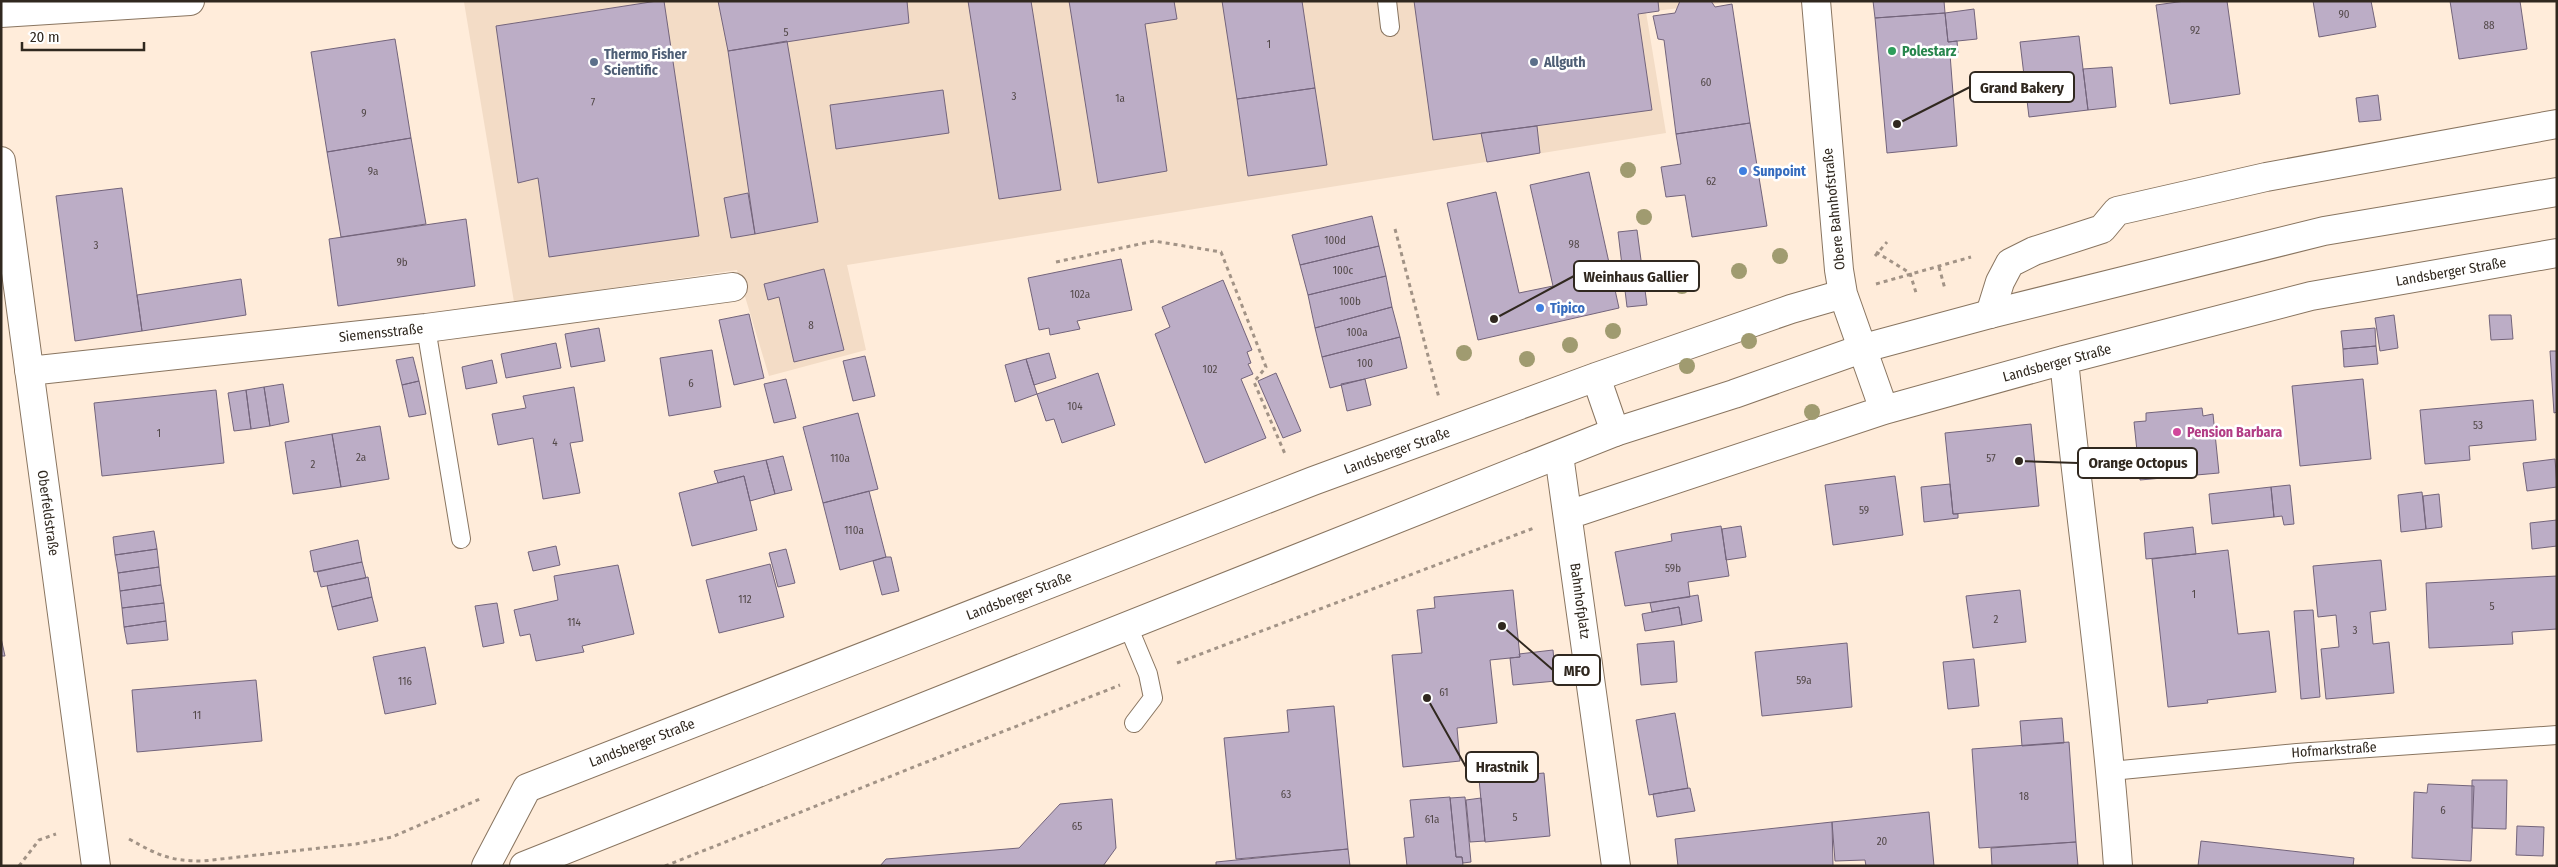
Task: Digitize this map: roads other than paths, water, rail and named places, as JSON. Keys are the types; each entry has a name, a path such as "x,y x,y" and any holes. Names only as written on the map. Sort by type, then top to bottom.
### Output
{"street":[{"path":"1,13 190,1"},
{"name":"Obere Bahnhofstraße","path":"1816,1 1833,216 1843,294 1864,348 1884,410"},
{"path":"1990,314 2000,282 2010,263 2034,251 2102,229 2117,211 2266,177 2557,124"},
{"name":"Oberfeldstraße","path":"1,161 96,866"},
{"path":"524,866 1615,432 1734,394 1864,348 1990,314 2324,230 2557,192"},
{"name":"Landsberger Straße","path":"1568,515 1884,410 2064,360 2311,296 2557,253"},
{"name":"Siemensstraße","path":"29,371 426,328 733,287"},
{"name":"Landsberger Straße","path":"486,866 527,788 1299,487 1596,377 1791,309 1843,294"},
{"path":"2064,360 2084,553 2111,771 2118,866"},
{"path":"1596,377 1615,432"},
{"name":"Bahnhofplatz","path":"1559,455 1616,866"}],"lane":[{"path":"1387,1 1390,28"},
{"path":"426,328 462,539"},
{"path":"1128,626 1148,674 1153,698 1134,723"},
{"name":"Hofmarkstraße","path":"2111,771 2297,753 2557,734"}],"place":[{"name":"Polestarz","path":"1892,51"},
{"name":"Thermo Fisher Scientific","path":"594,62"},
{"name":"Allguth","path":"1534,62"},
{"name":"Grand Bakery","path":"1897,124"},
{"name":"Sunpoint","path":"1743,171"},
{"name":"Tipico","path":"1540,308"},
{"name":"Weinhaus Gallier","path":"1494,319"},
{"name":"Pension Barbara","path":"2177,432"},
{"name":"Orange Octopus","path":"2019,461"},
{"name":"MFO","path":"1502,626"},
{"name":"Hrastnik","path":"1427,698"}]}
